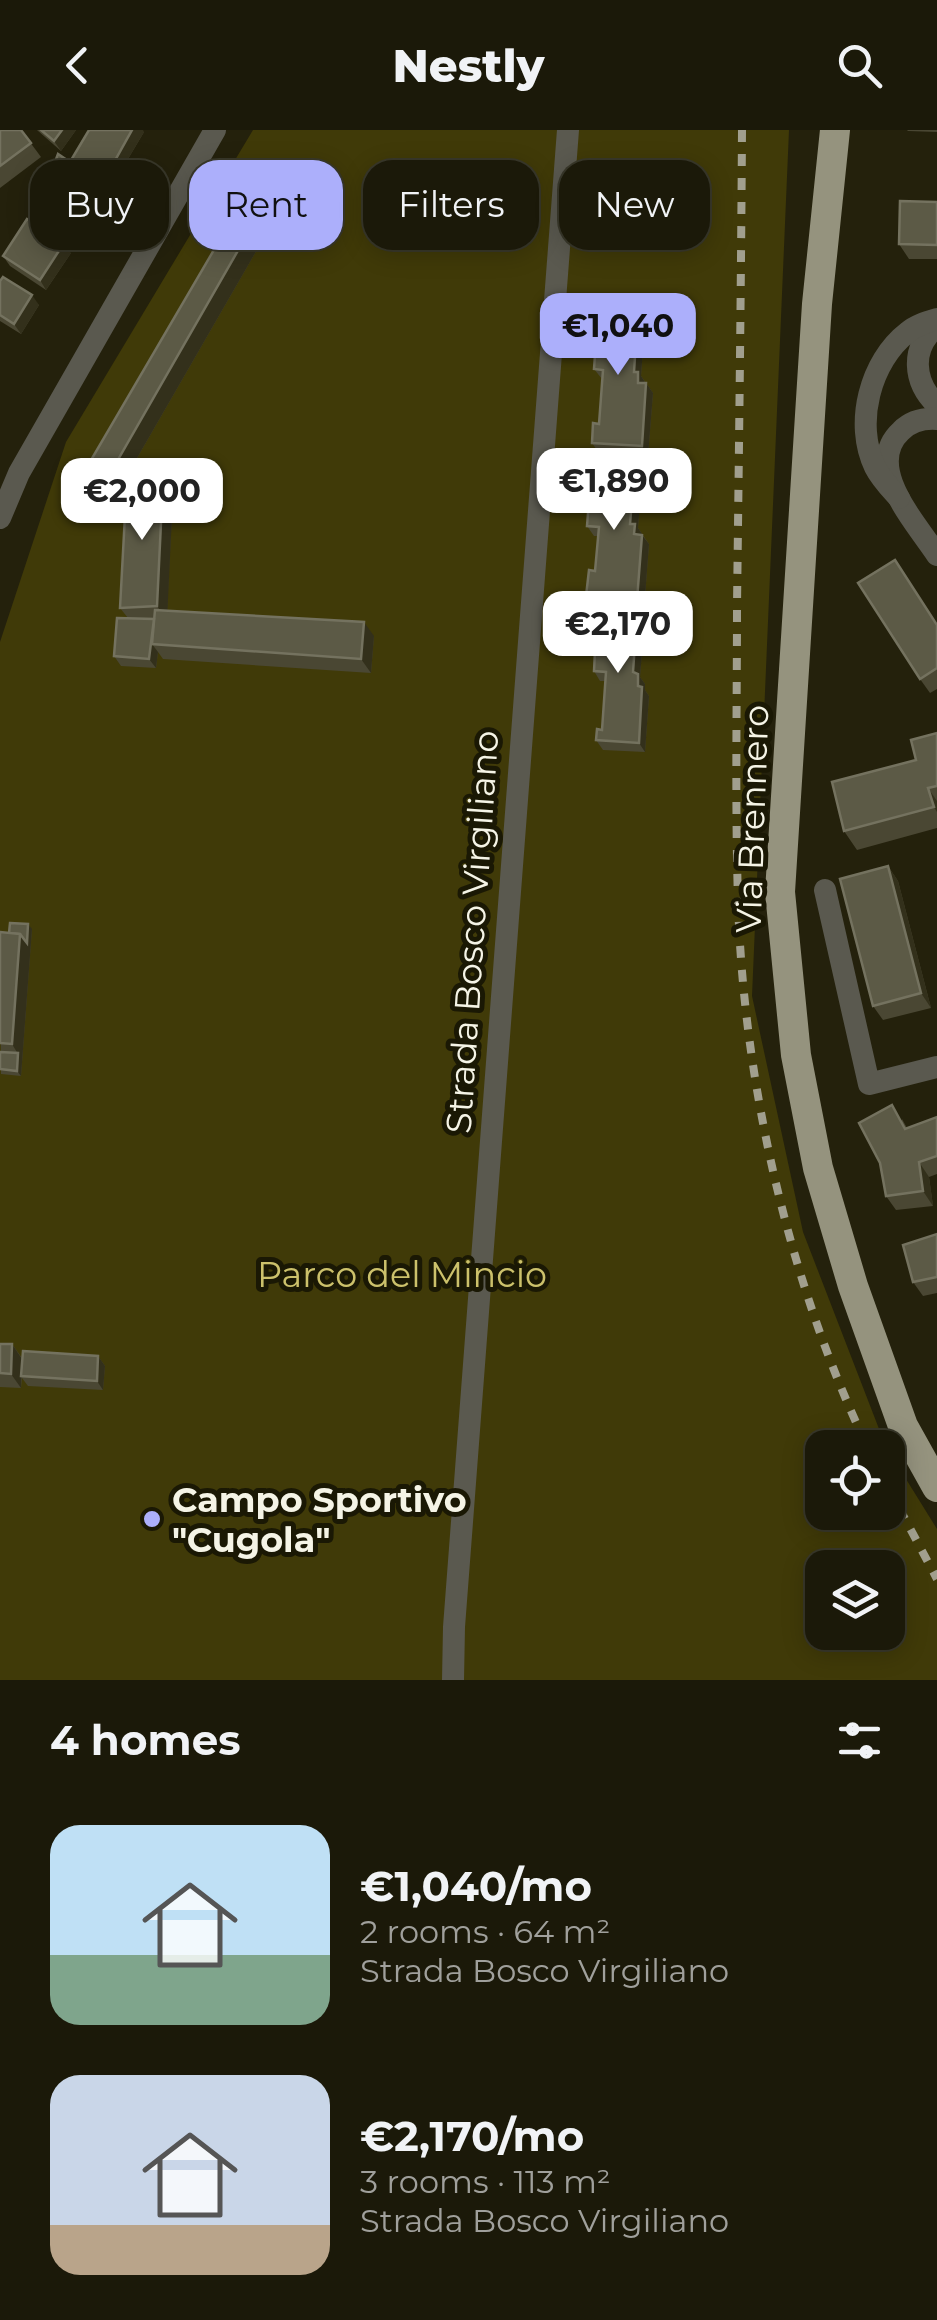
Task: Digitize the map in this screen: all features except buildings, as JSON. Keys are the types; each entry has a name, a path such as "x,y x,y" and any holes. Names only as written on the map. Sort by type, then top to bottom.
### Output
{"main road":[{"name":"Via Brennero","path":"835,130 817,304 780,892 796,1055 818,1168 853,1286 903,1426 937,1487"}],"street":[{"path":"0,518 28,456 215,130"},
{"name":"Strada Bosco Virgiliano","path":"454,1680 454,1627 568,130"},
{"path":"937,322 920,348 917,365 920,382 937,405"},
{"path":"937,322 910,330 885,357 870,392 866,429 874,466 937,554"},
{"path":"899,498 889,477 889,449 906,426 937,418"},
{"path":"825,890 868,1084 937,1068"}],"green space":[{"name":"Parco del Mincio","path":"253,130 789,130 752,996 803,1232 879,1430 805,1430 805,1530 905,1530 905,1477 937,1529 937,1680 0,1680 0,642 66,442 189,237 189,250 343,250 343,160 235,160"}],"railway":[{"path":"742,130 736,790 742,969 760,1110 775,1180 815,1319 860,1430"},
{"path":"905,1519 937,1579"}],"place":[{"name":"Campo Sportivo \"Cugola\"","path":"152,1519"}]}
